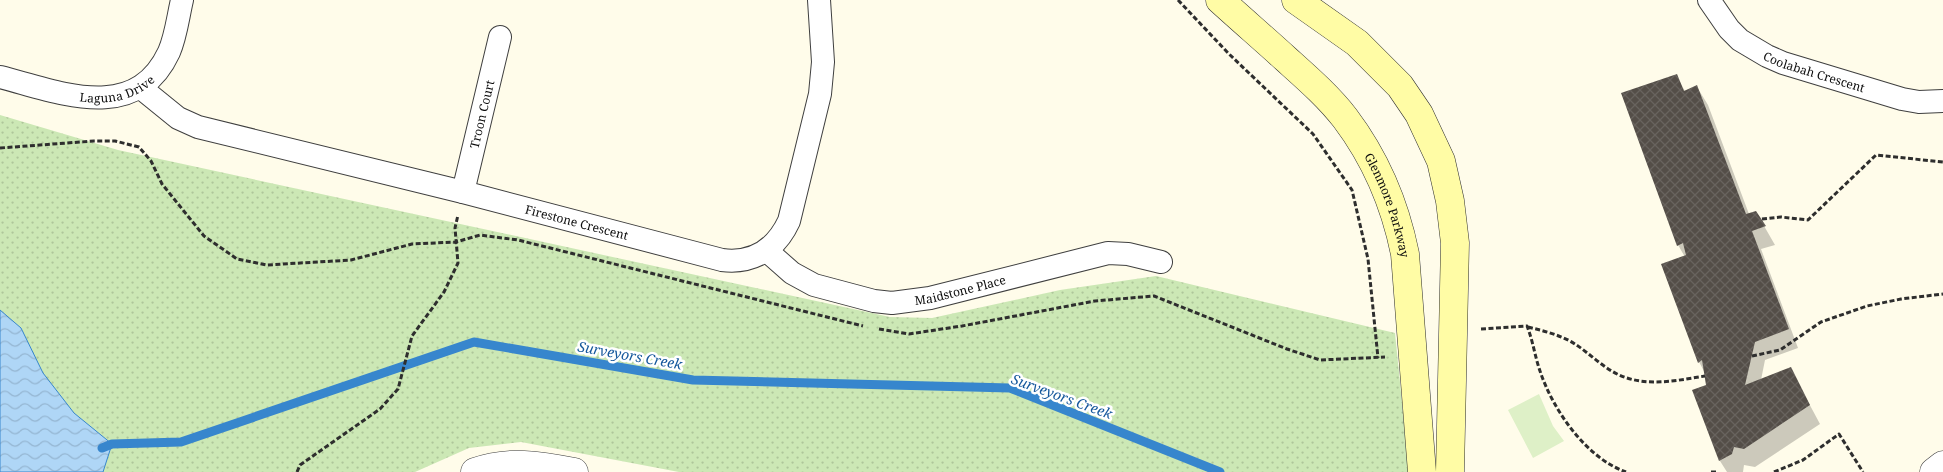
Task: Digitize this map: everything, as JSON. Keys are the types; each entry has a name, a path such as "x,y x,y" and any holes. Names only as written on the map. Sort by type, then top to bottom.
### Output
{"main road":[{"name":"Glenmore Parkway","path":"1220,0 1324,94 1345,117 1378,170 1399,225 1405,254 1422,472"},
{"path":"1296,0 1358,43 1382,66 1400,86 1428,132 1441,161 1453,221 1454,267 1450,472"}],"street":[{"name":"Laguna Drive","path":"0,77 77,97 119,96 141,88 156,73 169,51 182,0"},
{"name":"Firestone Crescent","path":"141,88 178,118 198,127 463,192 722,260 738,262 748,260 767,251 780,237 789,220 818,109 823,62 819,0"},
{"name":"Coolabah Crescent","path":"1710,0 1728,29 1740,40 1783,64 1902,100 1919,102 1943,100"},
{"name":"Troon Court","path":"463,192 500,37"},
{"name":"Maidstone Place","path":"767,251 796,276 814,285 874,301 892,303 930,298 1108,253 1128,254 1161,262"},
{"path":"475,472 487,468 515,464 544,465 574,472"},
{"path":"1934,472 1943,465"}],"path":[{"path":"1178,0 1229,54 1312,134 1352,190 1368,259 1378,358 1414,356"},
{"path":"1762,219 1781,217 1808,220 1876,155 1943,162"},
{"path":"297,472 300,466 380,409 398,389 412,336 444,292 458,263 455,228 463,192"},
{"path":"1752,356 1780,350 1821,322 1867,306 1901,299 1943,294"},
{"path":"1452,339 1479,330 1527,326 1550,332 1574,343 1603,366 1627,378 1663,382 1705,376"},
{"path":"1527,326 1535,347 1540,370 1551,397 1570,428 1596,455 1626,472"},
{"path":"1774,472 1803,460 1839,434 1863,472"},
{"path":"1711,472 1718,472"}],"green space":[{"path":"0,115 118,150 890,317 932,318 1060,290 1156,276 1395,333 1409,472 679,472 521,442 469,448 415,472 0,472"},
{"path":"1539,394 1553,426 1564,441 1533,458 1508,410"}],"water":[{"path":"0,310 21,328 43,373 74,413 112,444 103,472 0,472"}],"building":[{"path":"1677,74 1684,91 1697,85 1746,214 1756,211 1766,226 1752,231 1789,329 1755,342 1745,385 1791,367 1810,405 1744,449 1734,447 1732,454 1719,461 1692,390 1706,385 1702,360 1698,363 1661,264 1686,255 1683,243 1677,246 1621,93"}],"waterway":[{"name":"Surveyors Creek","path":"102,448 112,444 181,442 474,342 693,380 1010,388 1220,472"}]}
